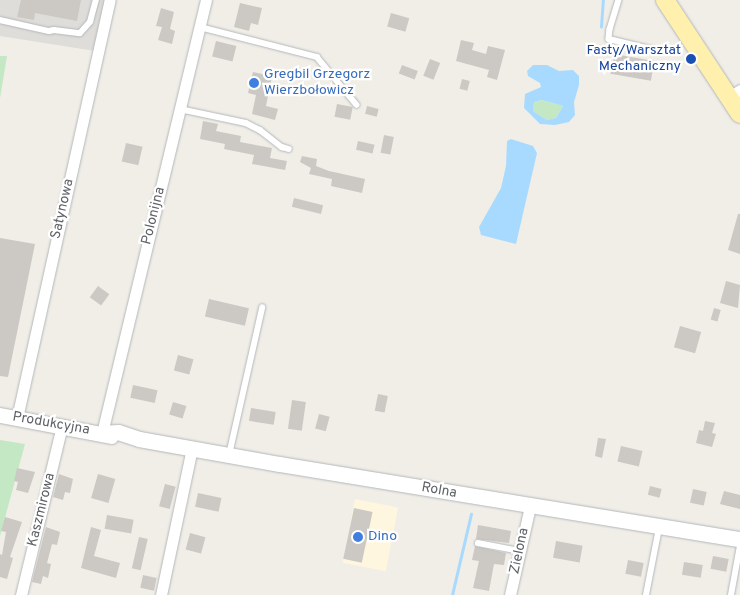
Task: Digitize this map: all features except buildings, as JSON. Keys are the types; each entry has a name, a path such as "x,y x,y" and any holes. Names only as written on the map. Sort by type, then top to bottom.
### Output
{"main road":[{"path":"665,0 734,93 740,114"}],"street":[{"name":"Satynowa","path":"17,418 110,0"},
{"name":"Polonijna","path":"102,433 206,0"},
{"name":"Produkcyjna","path":"0,415 102,433"},
{"name":"Kaszmirowa","path":"21,595 62,426"},
{"name":"Rolna","path":"102,433 118,432 139,439 229,455 659,528 740,539"},
{"path":"161,595 192,448"},
{"name":"Zielona","path":"510,595 530,506"}],"lane":[{"path":"0,20 50,32 54,30 80,33 90,22 96,0"},
{"path":"620,0 610,29 609,39 654,50"},
{"path":"200,27 317,57 357,104"},
{"path":"180,109 246,123 260,130 282,147 289,149"},
{"path":"229,455 262,308"},
{"path":"646,595 659,528"},
{"path":"478,544 520,551"},
{"path":"731,595 740,546"}],"shaded area":[{"path":"0,0 105,0 95,51 0,36"},
{"path":"355,499 398,507 386,571 343,563"}],"green space":[{"path":"0,56 7,56 0,98"},
{"path":"542,100 563,106 556,118 547,120 533,111 534,102"},
{"path":"0,440 25,444 0,536"}],"water":[{"path":"533,65 547,65 559,71 573,70 579,76 579,85 574,102 575,115 569,122 555,125 540,124 524,108 525,94 541,87 540,83 528,76 527,71","holes":["542,100 563,106 556,118 547,120 533,111 534,102"]},
{"path":"511,139 533,146 537,153 516,244 481,235 479,227 501,188 506,166 507,141"}],"waterway":[{"path":"601,27 603,0"},
{"path":"452,595 471,514"}],"place":[{"name":"Fasty/Warsztat Mechaniczny","path":"691,59"},
{"name":"Gregbil Grzegorz Wierzbołowicz","path":"254,83"},
{"name":"Dino","path":"358,537"}]}
